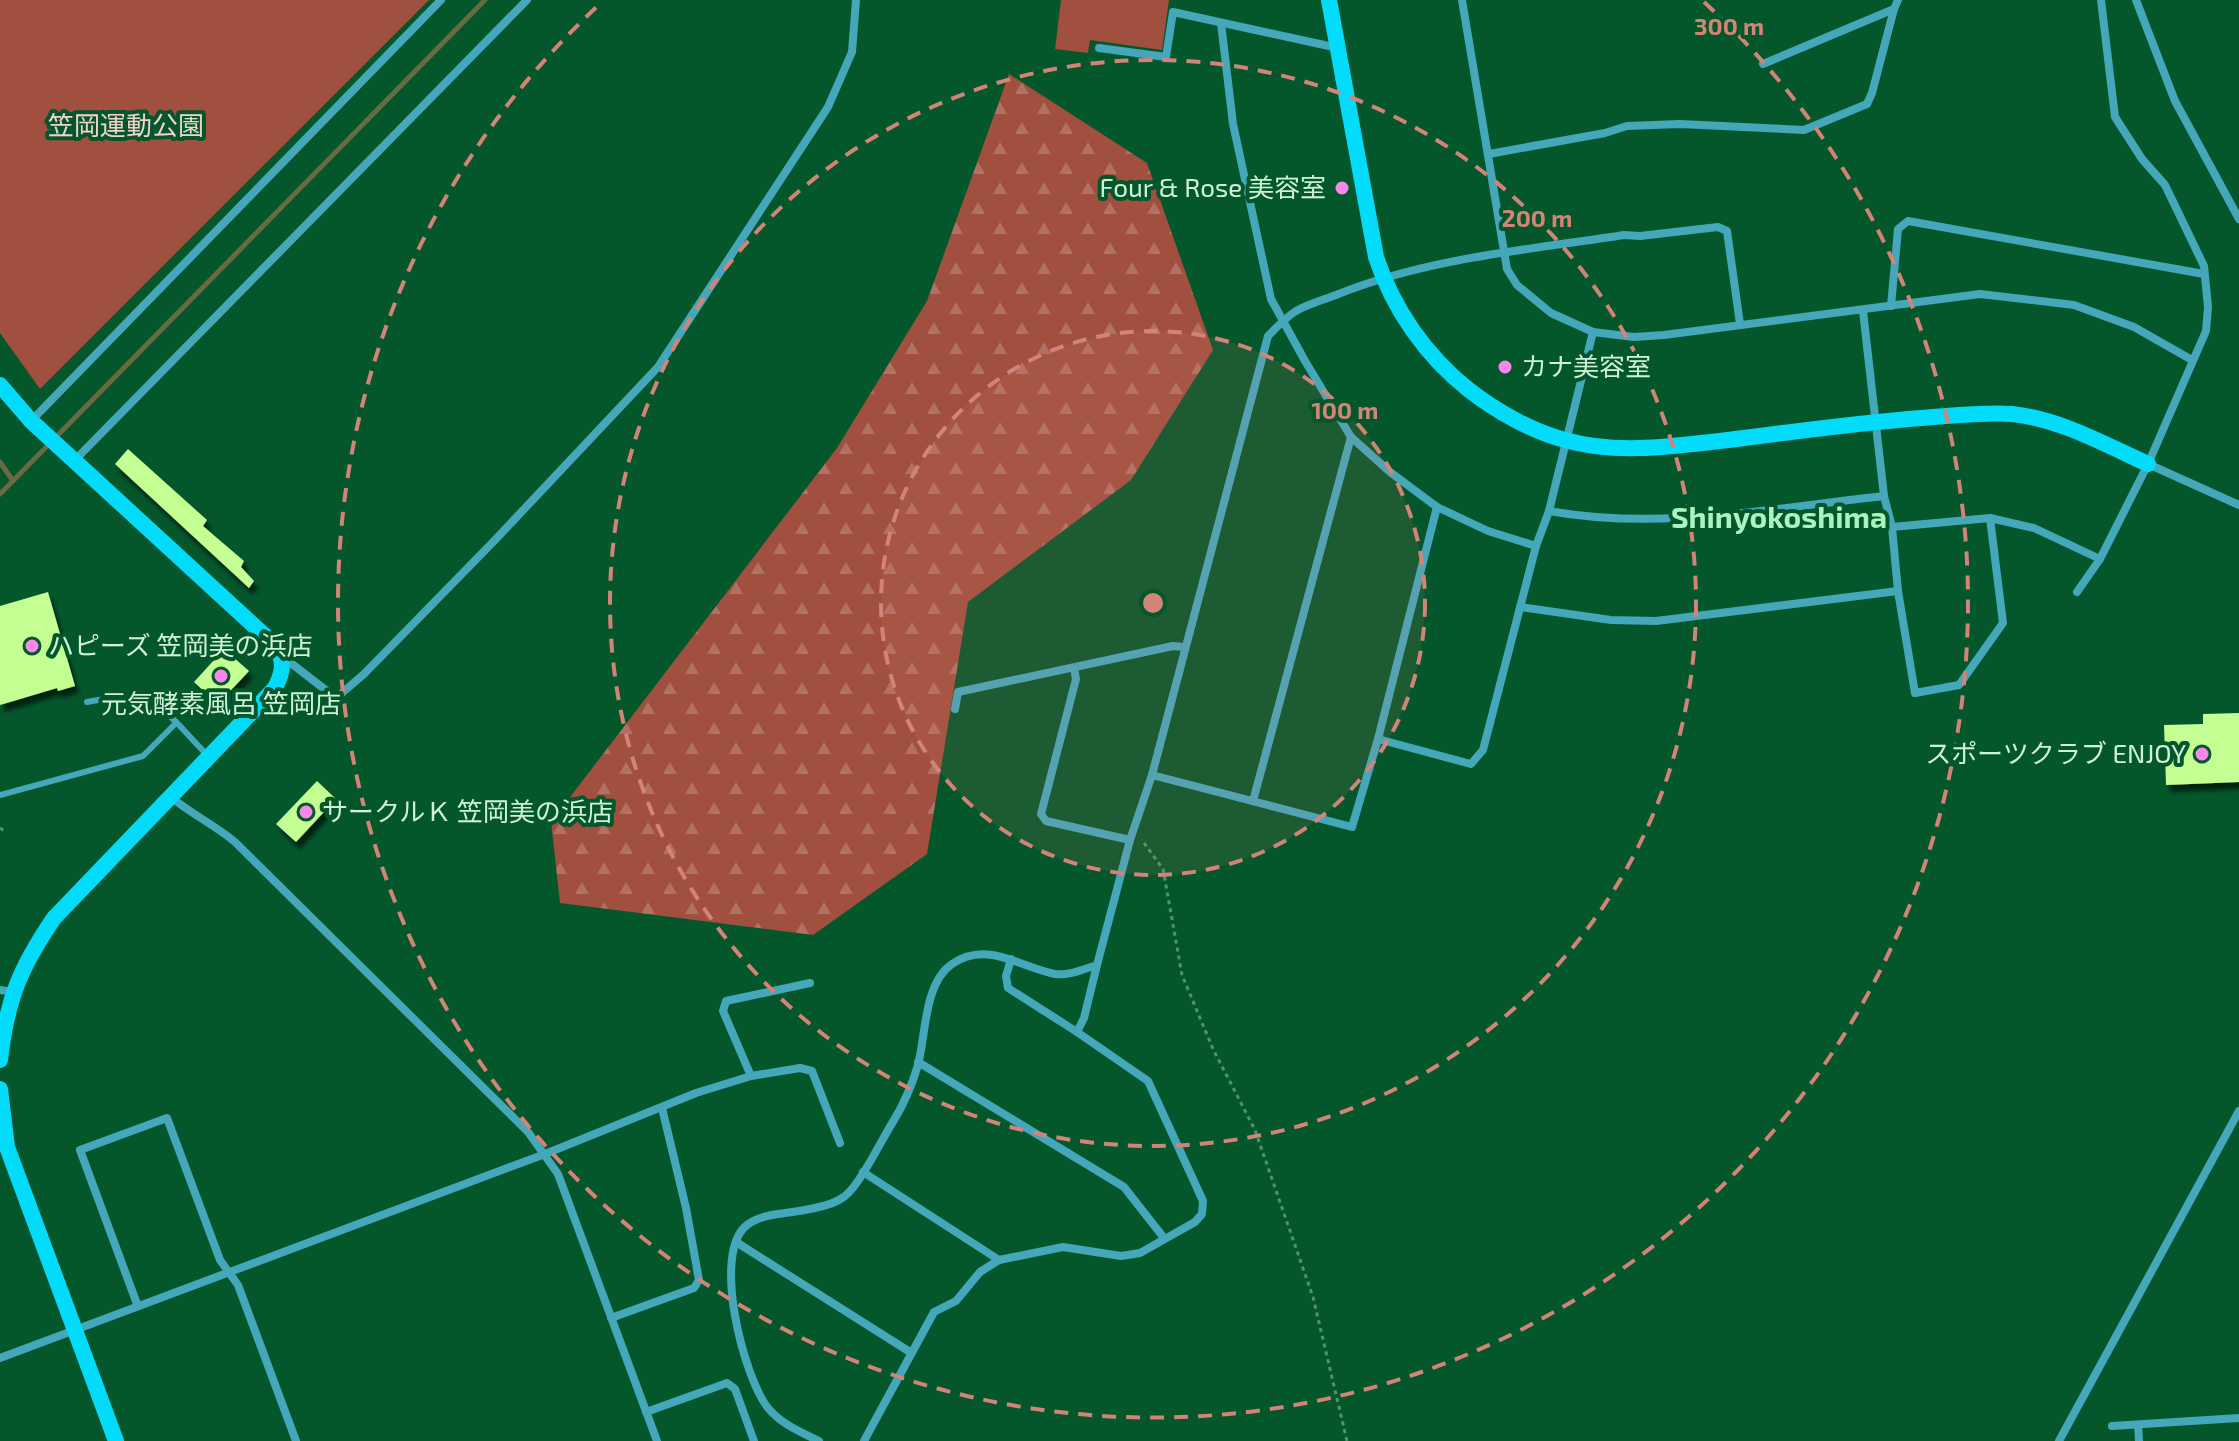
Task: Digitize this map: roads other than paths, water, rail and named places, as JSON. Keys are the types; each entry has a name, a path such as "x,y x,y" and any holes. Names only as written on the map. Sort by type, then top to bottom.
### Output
{"street":[{"path":"37,427 441,0"},
{"path":"68,455 527,0"},
{"path":"0,385 37,427 244,615 276,646 282,657 336,698 364,674 495,540 658,367 828,107 852,52 856,0"},
{"path":"1329,0 1376,257 1383,278 1419,339 1449,374 1486,404 1565,440 1641,448 1876,421 2012,414 2058,423 2239,505"},
{"path":"1462,0 1507,269 1517,285 1551,313 1593,332 1634,337 1863,311 1980,294 2074,305 2134,327 2192,360"},
{"path":"2077,592 2100,559 2148,464 2206,331 2208,297 2198,253 2165,185 2142,159 2115,117 2101,0"},
{"path":"2136,0 2175,101 2239,219"},
{"path":"1489,154 1605,133 1627,126 1680,124 1804,130 1867,104 1896,5"},
{"path":"1763,64 1896,5"},
{"path":"1099,48 1166,57 1173,12 1338,49"},
{"path":"1221,23 1233,124 1271,299 1351,437 1390,472 1437,507 1488,531 1536,546"},
{"path":"1891,306 1898,229 1908,221 2204,274"},
{"path":"1077,1032 1084,1018 1130,840 1152,775 1268,336 1298,310 1383,278 1506,252 1624,235 1718,227 1727,231 1740,324"},
{"path":"1863,311 1884,496 1892,527 1898,591 1915,693 1959,685 2003,623 1990,518"},
{"path":"1378,739 1471,764 1483,750 1536,546 1549,511 1593,332"},
{"path":"1253,801 1351,437"},
{"path":"1549,511 1592,519 1662,521 1884,496"},
{"path":"1152,775 1352,827 1378,739 1437,507"},
{"path":"1892,527 1990,518 2034,528 2100,559"},
{"path":"1520,607 1611,620 1656,621 1898,591"},
{"path":"955,709 958,692 1173,646 1184,647"},
{"path":"0,1060 7,991 54,918 275,688 283,672 282,657"},
{"path":"1074,668 1076,679 1041,814 1046,821 1130,840"},
{"path":"170,796 235,842 528,1132 545,1154 558,1174 657,1441"},
{"path":"819,1441 782,1421 766,1406 747,1362 737,1330 731,1279 731,1258 736,1242 746,1226 766,1216 822,1207 845,1196 908,1097 934,988 949,966 970,953 989,953 1056,974 1069,974 1097,965"},
{"path":"864,1441 934,1312 956,1301 980,1272 999,1260 1063,1247 1121,1256 1140,1253 1195,1222 1202,1214 1203,1201 1148,1081 1008,988 1006,976 1011,959"},
{"path":"751,1076 723,1011 726,1001 810,983"},
{"path":"918,1062 1124,1187 1164,1238"},
{"path":"0,1358 137,1304 545,1154 696,1093 751,1076 800,1068 812,1071 840,1143"},
{"path":"0,1089 7,1147 116,1441"},
{"path":"611,1318 694,1288 699,1280 686,1208 662,1108"},
{"path":"2059,1441 2239,1111"},
{"path":"137,1304 80,1150 167,1118 220,1260 238,1285 296,1441"},
{"path":"863,1172 999,1260"},
{"path":"736,1242 910,1352"},
{"path":"646,1412 727,1383 735,1389 754,1441"},
{"path":"2112,1426 2239,1418"},
{"path":"2138,1425 2139,1441"}],"lane":[{"path":"87,702 116,696 145,699 160,707 208,756"},
{"path":"0,795 143,756 176,723"}],"waterway":[{"path":"0,494 485,0"},
{"path":"0,462 13,481"}],"place":[{"name":"Four & Rose 美容室","path":"1342,188"},
{"name":"カナ美容室","path":"1505,367"},
{"name":"ハピーズ 笠岡美の浜店","path":"32,646"},
{"name":"元気酵素風呂 笠岡店","path":"221,676"},
{"name":"スポーツクラブ ENJOY","path":"2202,754"},
{"name":"サークルＫ 笠岡美の浜店","path":"306,812"}],"district":[{"name":"Shinyokoshima","path":"1779,518"}],"park label":[{"name":"笠岡運動公園","path":"126,126"}]}
